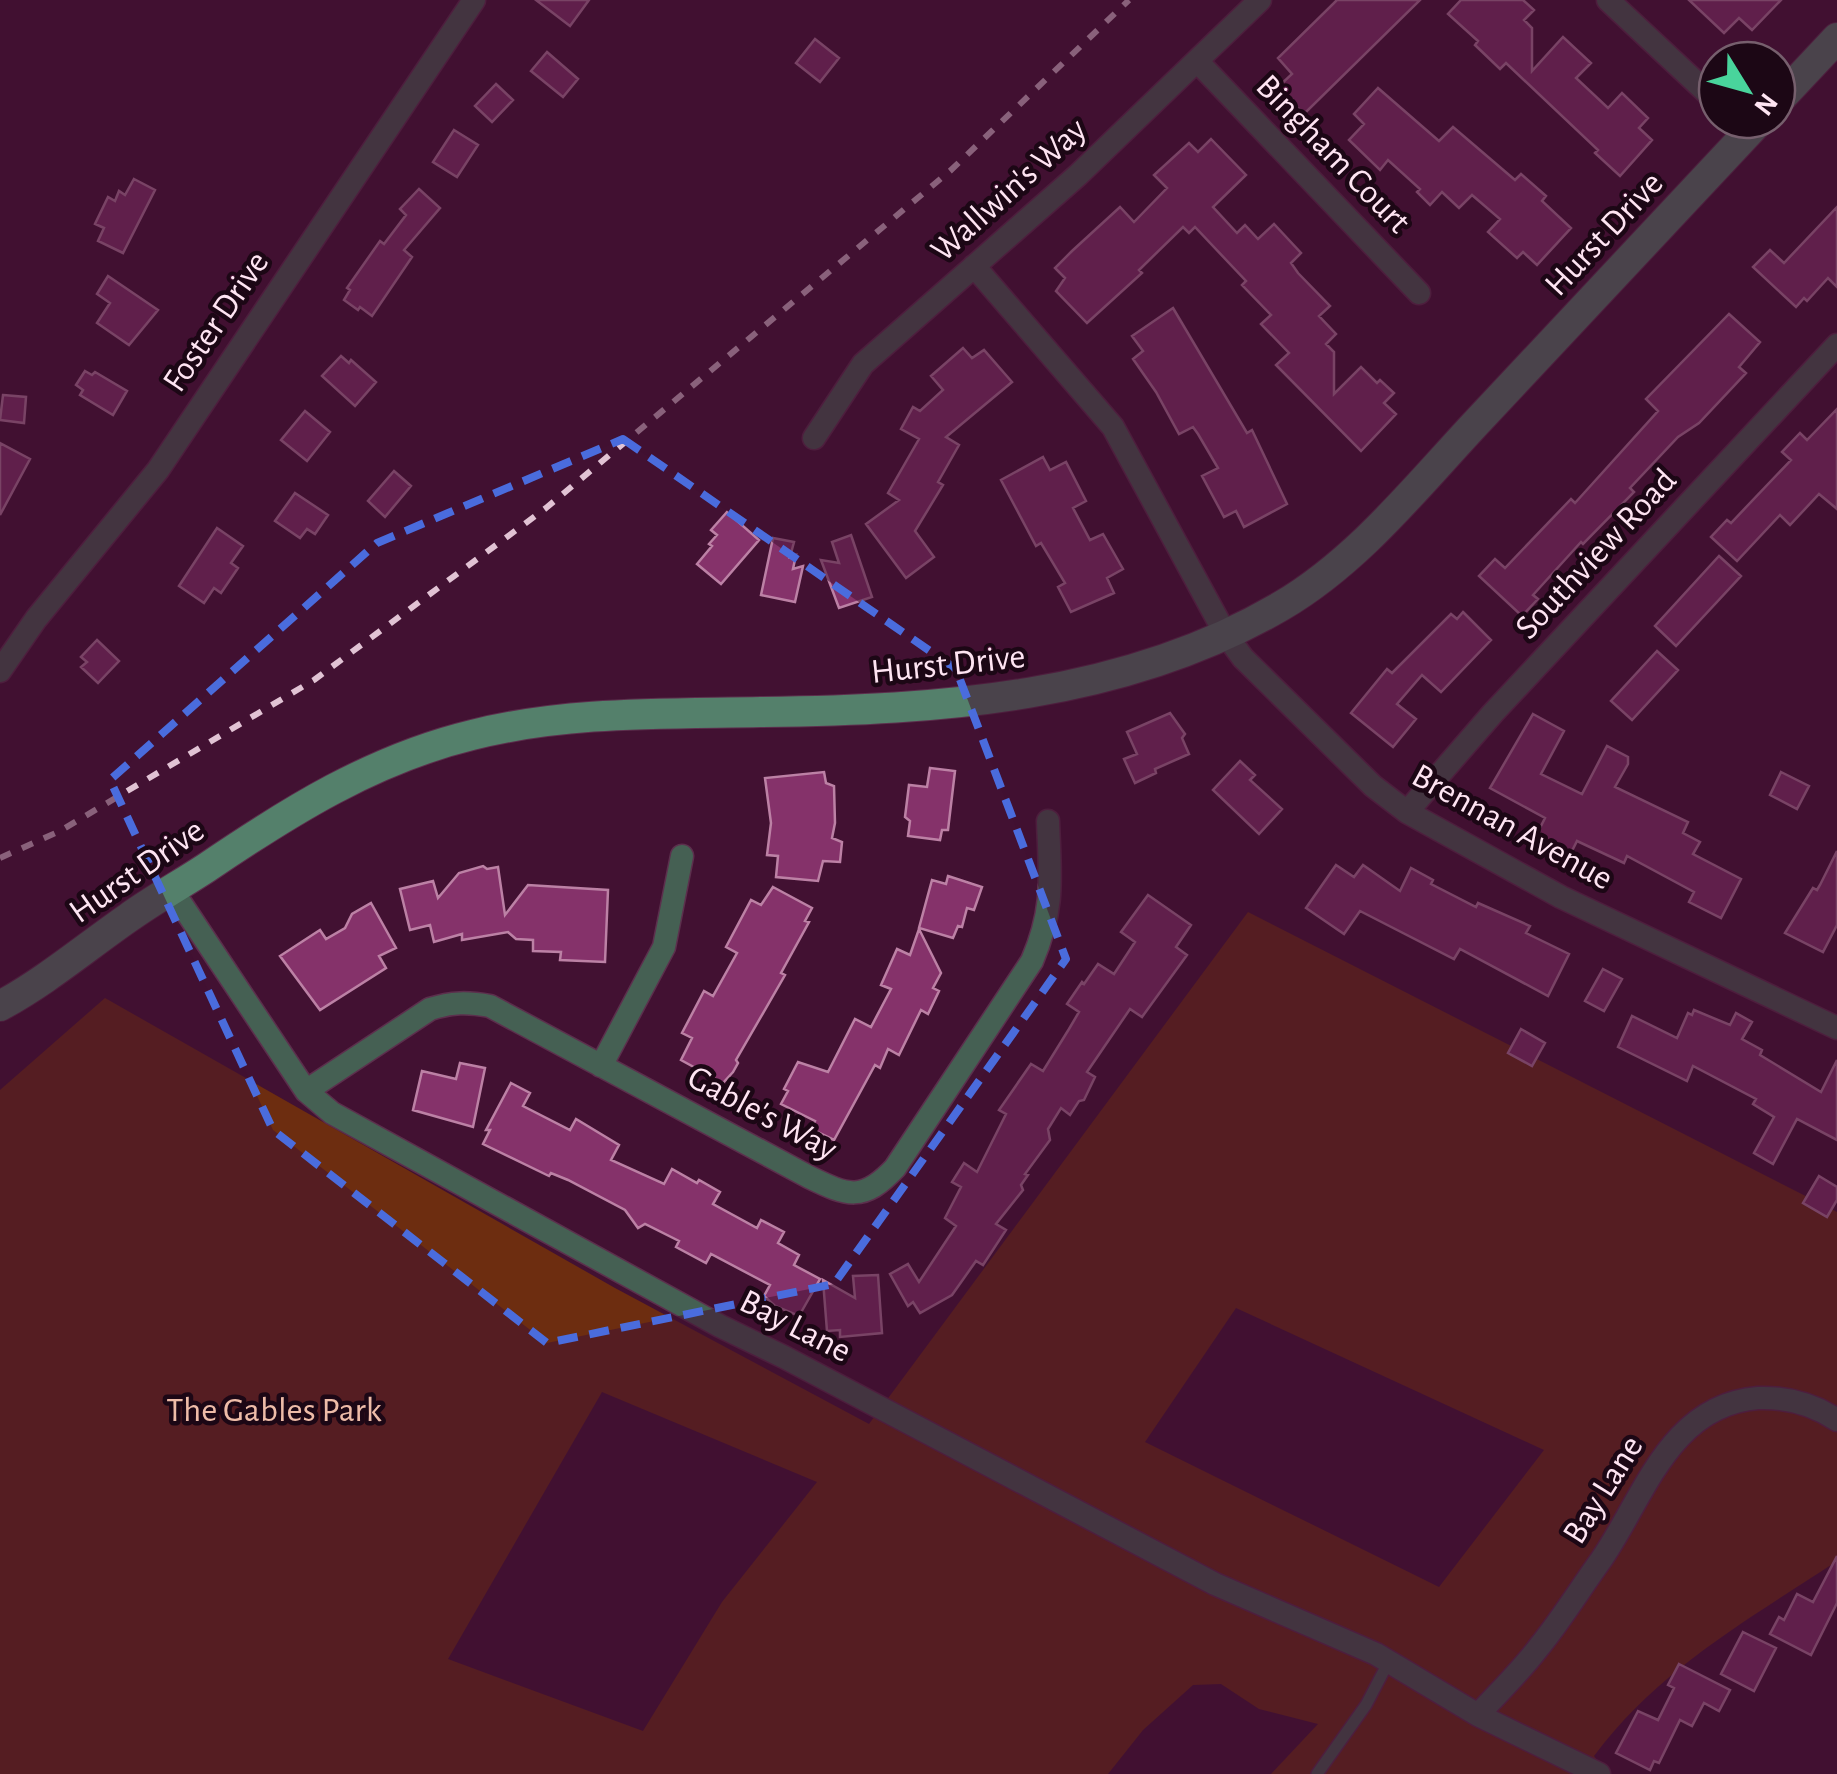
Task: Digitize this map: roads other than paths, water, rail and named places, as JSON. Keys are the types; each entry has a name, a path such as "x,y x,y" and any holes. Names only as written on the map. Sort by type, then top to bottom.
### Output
{"street":[{"name":"Foster Drive","path":"2,663 158,470 474,0"},
{"name":"Wallwin's Way","path":"814,438 863,364 1078,174 1260,0"},
{"path":"1608,0 1697,83"},
{"path":"1797,81 1837,38"},
{"name":"Bingham Court","path":"1197,60 1419,293"},
{"name":"Hurst Drive","path":"0,1006 278,818 349,780 472,735 596,718 880,709 973,702 1129,671 1226,635 1297,596 1378,526 1733,140"},
{"name":"Brennan Avenue","path":"974,266 1112,427 1226,635 1303,720 1374,786 1406,812 1560,897 1837,1028"},
{"name":"Southview Road","path":"1406,812 1837,345"},
{"name":"Gable's Way","path":"306,1091 430,1009 452,1002 490,1006 837,1191 856,1194 878,1185 896,1168 1032,961 1046,928 1052,898 1048,821"},
{"path":"601,1066 664,947 682,856"},
{"name":"Bay Lane","path":"172,890 306,1091 332,1114 720,1326 784,1356 1214,1584 1389,1661 1478,1715 1599,1774"},
{"name":"Bay Lane","path":"1478,1715 1540,1647 1623,1528 1663,1455 1685,1429 1718,1408 1759,1398 1802,1403 1837,1420"},
{"path":"1550,1774 1568,1758"}],"lane":[{"path":"1317,1774 1366,1705 1389,1661"}],"railway":[{"path":"0,858 60,831 314,680 546,508 950,171 1129,0"}],"park label":[{"name":"The Gables Park","path":"274,1409"}]}
